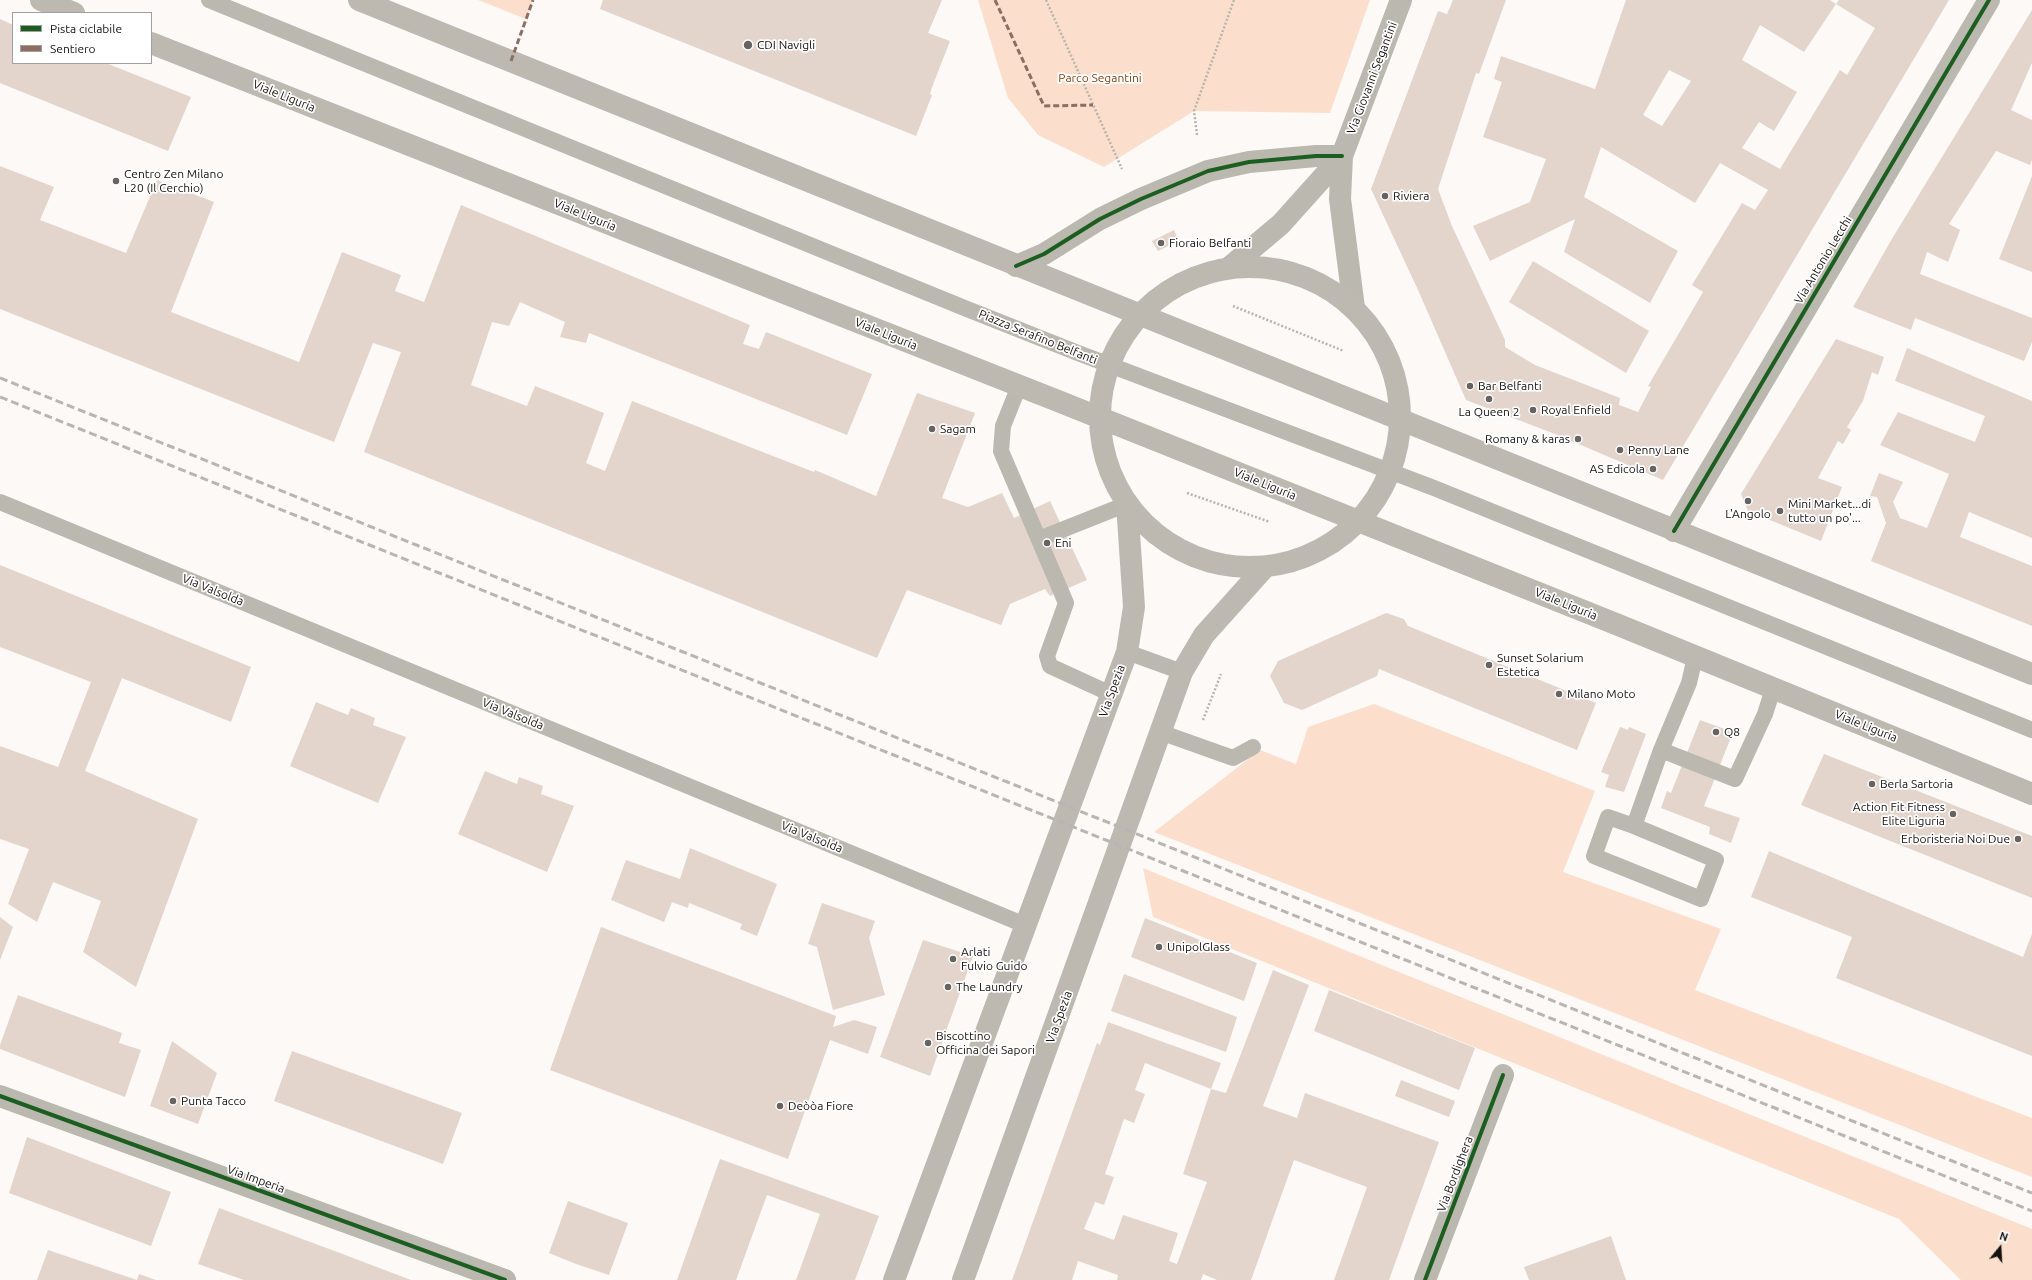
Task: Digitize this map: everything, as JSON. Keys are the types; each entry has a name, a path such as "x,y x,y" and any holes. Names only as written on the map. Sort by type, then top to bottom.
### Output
{"main road":[{"path":"41,0 71,12"},
{"path":"359,0 1016,266 2032,674"},
{"name":"Viale Liguria","path":"152,43 1019,386"},
{"name":"Piazza Serafino Belfanti","path":"1230,267 1280,269 1324,286 1354,308 1374,331 1393,370 1399,392 1402,421 1398,448 1391,472 1374,503 1359,522 1330,548 1265,567 1215,564 1190,555 1166,542 1144,525 1127,504 1105,470 1099,418 1101,394 1108,365 1122,336 1139,315 1160,295 1179,284 1230,267"},
{"path":"1019,386 1099,418"},
{"name":"Viale Liguria","path":"1099,418 2032,794"},
{"name":"Piazza Serafino Belfanti","path":"1127,504 1134,607 1127,652"},
{"path":"1182,672 1204,635 1265,567"},
{"name":"Via Spezia","path":"894,1280 1127,652"},
{"name":"Via Spezia","path":"963,1280 1182,672"}],"street":[{"name":"Via Giovanni Segantini","path":"1342,156 1402,0"},
{"name":"Via Antonio Lecchi","path":"1674,531 1989,0"},
{"path":"1016,266 1044,254 1100,219 1141,199 1208,171 1250,162 1316,156 1342,156 1340,199 1354,308"},
{"name":"Piazza Serafino Belfanti","path":"1230,267 1281,224 1342,156"},
{"name":"Via Bordighera","path":"1425,1280 1503,1075"},
{"name":"Via Imperia","path":"0,1096 506,1280"}],"lane":[{"name":"Piazza Serafino Belfanti","path":"208,0 967,310 1108,365"},
{"path":"1108,365 1391,472 2032,730"},
{"path":"1019,386 1003,426 1001,451 1066,603 1047,656 1050,666 1111,694"},
{"name":"Via Valsolda","path":"0,502 1025,925"},
{"path":"1039,539 1127,504"},
{"name":"Via Spezia","path":"1127,652 1182,672"},
{"path":"1634,826 1661,750 1689,683 1695,657"},
{"path":"1661,750 1735,779 1765,714 1773,689"},
{"path":"1160,732 1233,758 1253,747"},
{"path":"1608,817 1634,826 1716,860 1701,899 1594,856 1608,817"}],"path":[{"path":"1046,0 1122,170"},
{"path":"1197,135 1194,111 1234,0"},
{"path":"1232,306 1344,351"},
{"path":"1187,493 1270,522"},
{"path":"1202,723 1221,674"}],"green space":[{"path":"478,0 533,0 526,19"},
{"name":"Parco Segantini","path":"978,0 1370,0 1330,113 1194,111 1104,167 1038,135 1008,98"},
{"path":"1374,704 1595,791 1563,872 1721,929 1695,990 2032,1118 2032,1177 1154,832 1260,750 1296,764 1308,727"},
{"path":"1143,868 2032,1229 2032,1280 1961,1280 1899,1219 1153,917"}],"building":[{"path":"603,0 942,0 928,33 950,41 931,90 930,94 932,95 916,136 600,9"},
{"path":"1453,0 1506,0 1479,74 1476,73 1438,189 1452,226 1505,340 1505,347 1535,365 1620,398 1619,405 1638,412 1651,387 1648,386 1703,292 1692,285 1742,203 1755,210 1768,190 1720,163 1695,203 1601,147 1584,197 1678,251 1650,303 1564,252 1575,219 1490,261 1473,226 1530,202 1546,159 1483,137 1502,82 1494,79 1501,56 1595,89 1626,0 1830,0 1836,4 1839,0 1949,0 1663,480 1555,434 1466,400 1418,290 1371,189 1438,11 1447,14","holes":["1836,4 1875,28 1847,75 1840,70 1780,169 1742,148 1759,122 1774,131 1797,92 1742,60 1760,25 1804,52","1669,70 1691,81 1662,126 1643,115"]},
{"path":"2032,10 2032,63 2011,110 2032,120 2032,160 2030,165 1996,151 1949,224 1960,230 1948,262 1927,252 1920,274 2032,318 2032,342 2024,361 1915,318 1911,330 1853,307 1893,237"},
{"path":"0,19 12,25 12,64 108,64 191,97 168,151 0,83"},
{"path":"0,166 54,187 40,220 126,253 157,180 214,202 171,312 299,362 342,252 401,275 395,291 424,302 461,205 750,325 743,344 759,349 766,332 872,374 847,435 589,333 586,343 560,337 565,322 520,302 509,326 492,322 471,385 527,406 535,386 604,413 586,463 605,471 632,401 814,472 815,470 876,496 917,393 975,413 942,498 968,507 1002,493 1014,518 1050,501 1087,580 1050,596 1045,589 1010,604 1001,625 907,590 877,658 364,452 401,352 373,343 334,442 0,309"},
{"path":"2032,176 2032,272 1999,259"},
{"path":"1174,230 1179,241 1158,251 1152,241"},
{"path":"1533,261 1649,331 1626,373 1509,302"},
{"path":"1836,339 1884,357 1878,375 1872,372 1863,401 1847,427 1851,430 1843,444 1838,441 1818,478 1842,487 1821,541 1748,511 1741,494"},
{"path":"1907,348 2032,401 2032,538 1969,512 1960,537 2032,566 2032,626 1871,561 1886,523 1877,497 1870,496 1879,473 1903,482 1893,502 1900,518 1927,528 1949,474 1880,445 1898,412 1975,442 1985,416 1895,381"},
{"path":"0,565 251,667 231,722 122,678 85,771 198,819 136,987 83,952 101,901 53,882 37,922 8,904 29,849 0,839 0,746 58,767 91,682 0,647"},
{"path":"1386,613 1404,619 1408,626 1596,703 1577,750 1379,669 1377,676 1302,710 1284,703 1270,676 1278,661"},
{"path":"316,702 348,715 351,708 375,718 373,725 406,737 378,803 290,766"},
{"path":"1700,720 1733,732 1704,806 1740,818 1731,843 1709,834 1710,827 1661,808 1667,791 1671,793"},
{"path":"1620,727 1628,730 1629,727 1646,734 1624,792 1605,787 1609,775 1601,772"},
{"path":"1824,754 2032,836 2032,898 1801,805"},
{"path":"485,771 517,784 519,777 543,786 541,794 574,806 547,872 458,834"},
{"path":"690,848 777,884 757,936 740,929 742,924 689,903 688,908 672,902 664,922 611,900 626,860 680,879"},
{"path":"1769,851 2023,957 2032,934 2032,1056 1836,978 1852,937 1751,897"},
{"path":"822,903 875,921 869,938 885,995 833,1010 817,947 808,944"},
{"path":"0,917 13,927 0,960"},
{"path":"1145,918 1257,963 1244,1001 1131,957"},
{"path":"601,927 836,1016 833,1027 854,1020 877,1027 868,1054 830,1040 788,1159 550,1070"},
{"path":"923,940 973,956 930,1076 880,1057"},
{"path":"1273,970 1309,985 1263,1106 1297,1118 1305,1093 1439,1142 1389,1280 1334,1280 1367,1187 1294,1160 1251,1280 1217,1280 1203,1274 1201,1280 1117,1280 1118,1275 1078,1261 1072,1280 1012,1280 1097,1043 1100,1045 1108,1022 1221,1063 1211,1089 1226,1093","holes":["1145,1063 1211,1089 1183,1174 1207,1182 1177,1264 1169,1261 1178,1233 1123,1215 1114,1240 1084,1229 1095,1202 1104,1205 1114,1177 1105,1174 1124,1119 1134,1123 1145,1094 1135,1090"]},
{"path":"1124,974 1237,1017 1226,1052 1111,1011"},
{"path":"1329,990 1475,1048 1459,1090 1314,1031"},
{"path":"18,995 122,1033 119,1043 141,1050 125,1097 0,1049 0,1045"},
{"path":"172,1041 217,1073 198,1124 150,1106"},
{"path":"292,1051 462,1113 443,1164 274,1101"},
{"path":"1401,1080 1455,1101 1449,1117 1395,1096"},
{"path":"27,1137 171,1192 151,1246 9,1193"},
{"path":"720,1159 879,1216 855,1280 796,1280 820,1214 767,1195 736,1280 677,1280"},
{"path":"568,1201 628,1223 609,1275 549,1253"},
{"path":"219,1208 411,1280 244,1280 198,1264"},
{"path":"1611,1236 1626,1280 1529,1280 1524,1267"},
{"path":"48,1250 137,1280 37,1280"},
{"path":"139,1274 156,1280 137,1280"}],"railway":[{"path":"0,378 2032,1193"},
{"path":"0,397 2032,1211"}],"marked path":[{"path":"511,61 533,0"},
{"path":"995,0 1044,106 1093,105"}],"cycle path":[{"path":"1674,531 1989,0"},
{"path":"1016,266 1044,254 1100,219 1141,199 1208,171 1249,162 1316,156 1342,156"},
{"path":"1425,1280 1503,1075"},
{"path":"0,1096 505,1280"}],"place":[{"name":"CDI Navigli","path":"748,45"},
{"name":"Centro Zen Milano L20 (Il Cerchio)","path":"116,181"},
{"name":"Riviera","path":"1385,196"},
{"name":"Fioraio Belfanti","path":"1161,243"},
{"name":"Bar Belfanti","path":"1470,386"},
{"name":"La Queen 2","path":"1489,399"},
{"name":"Royal Enfield","path":"1533,410"},
{"name":"Sagam","path":"932,429"},
{"name":"Romany & karas","path":"1578,439"},
{"name":"Penny Lane","path":"1620,450"},
{"name":"AS Edicola","path":"1653,469"},
{"name":"L'Angolo","path":"1748,501"},
{"name":"Mini Market...di tutto un po'...","path":"1780,511"},
{"name":"Eni","path":"1047,543"},
{"name":"Sunset Solarium Estetica","path":"1489,665"},
{"name":"Milano Moto","path":"1559,694"},
{"name":"Q8","path":"1716,732"},
{"name":"Berla Sartoria","path":"1872,784"},
{"name":"Action Fit Fitness Elite Liguria","path":"1953,814"},
{"name":"Erboristeria Noi Due","path":"2018,839"},
{"name":"UnipolGlass","path":"1159,947"},
{"name":"Arlati Fulvio Guido","path":"953,959"},
{"name":"The Laundry","path":"948,987"},
{"name":"Biscottino Officina dei Sapori","path":"928,1043"},
{"name":"Punta Tacco","path":"173,1101"},
{"name":"Deòòa Fiore","path":"780,1106"}]}
